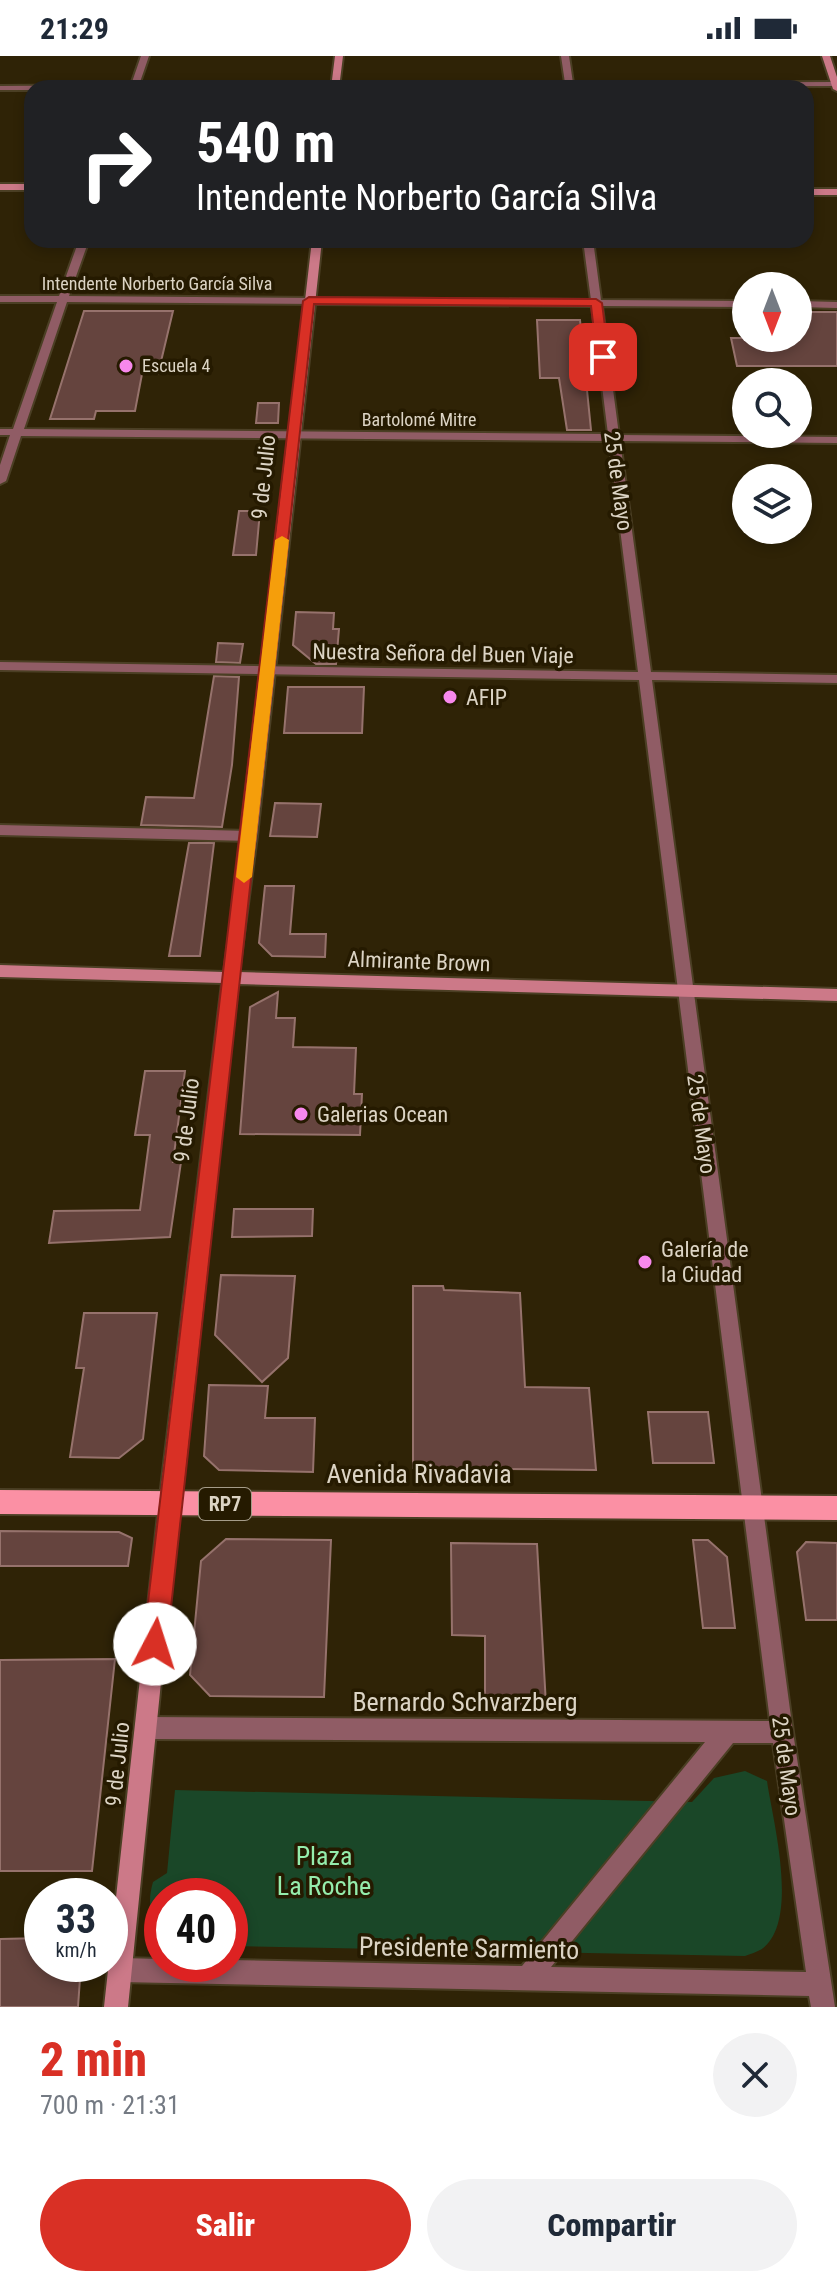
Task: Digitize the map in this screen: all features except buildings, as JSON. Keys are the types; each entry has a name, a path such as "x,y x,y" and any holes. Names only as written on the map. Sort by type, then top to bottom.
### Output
{"main road":[{"name":"Avenida Rivadavia","path":"0,1502 837,1508"}],"street":[{"path":"137,80 145,56"},
{"path":"337,80 339,56"},
{"path":"565,56 569,80"},
{"path":"814,86 836,86 826,56"},
{"path":"0,88 24,88"},
{"path":"0,187 24,187"},
{"path":"814,192 837,192"},
{"path":"0,481 81,248"},
{"name":"9 de Julio","path":"128,1901 169,1505 230,977 250,836 316,248"},
{"name":"25 de Mayo","path":"589,248 684,991 820,1995"},
{"name":"Intendente Norberto García Silva","path":"0,299 732,304"},
{"path":"812,304 837,305"},
{"name":"Bartolomé Mitre","path":"0,432 837,440"},
{"name":"Nuestra Señora del Buen Viaje","path":"0,666 837,679"},
{"path":"0,830 250,836"},
{"name":"Almirante Brown","path":"0,971 837,995"},
{"name":"Bernardo Schvarzberg","path":"148,1728 782,1732"},
{"path":"528,1977 727,1733"},
{"name":"Presidente Sarmiento","path":"128,1970 528,1977 820,1995"},
{"name":"9 de Julio","path":"116,2007 119,1982"}],"green space":[{"name":"Plaza La Roche","path":"745,1771 767,1781 781,1870 780,1916 773,1935 762,1949 745,1956 248,1946 248,1878 159,1878 167,1873 175,1790 692,1802 714,1778"}],"slow traffic":[{"path":"244,877 282,540"}],"place":[{"name":"Escuela 4","path":"126,366"},
{"name":"AFIP","path":"450,697"},
{"name":"Galerias Ocean","path":"301,1114"},
{"name":"Galería de la Ciudad","path":"645,1262"}],"route":[{"path":"155,1644 213,1110 250,836 309,301 596,303 603,357"}]}
